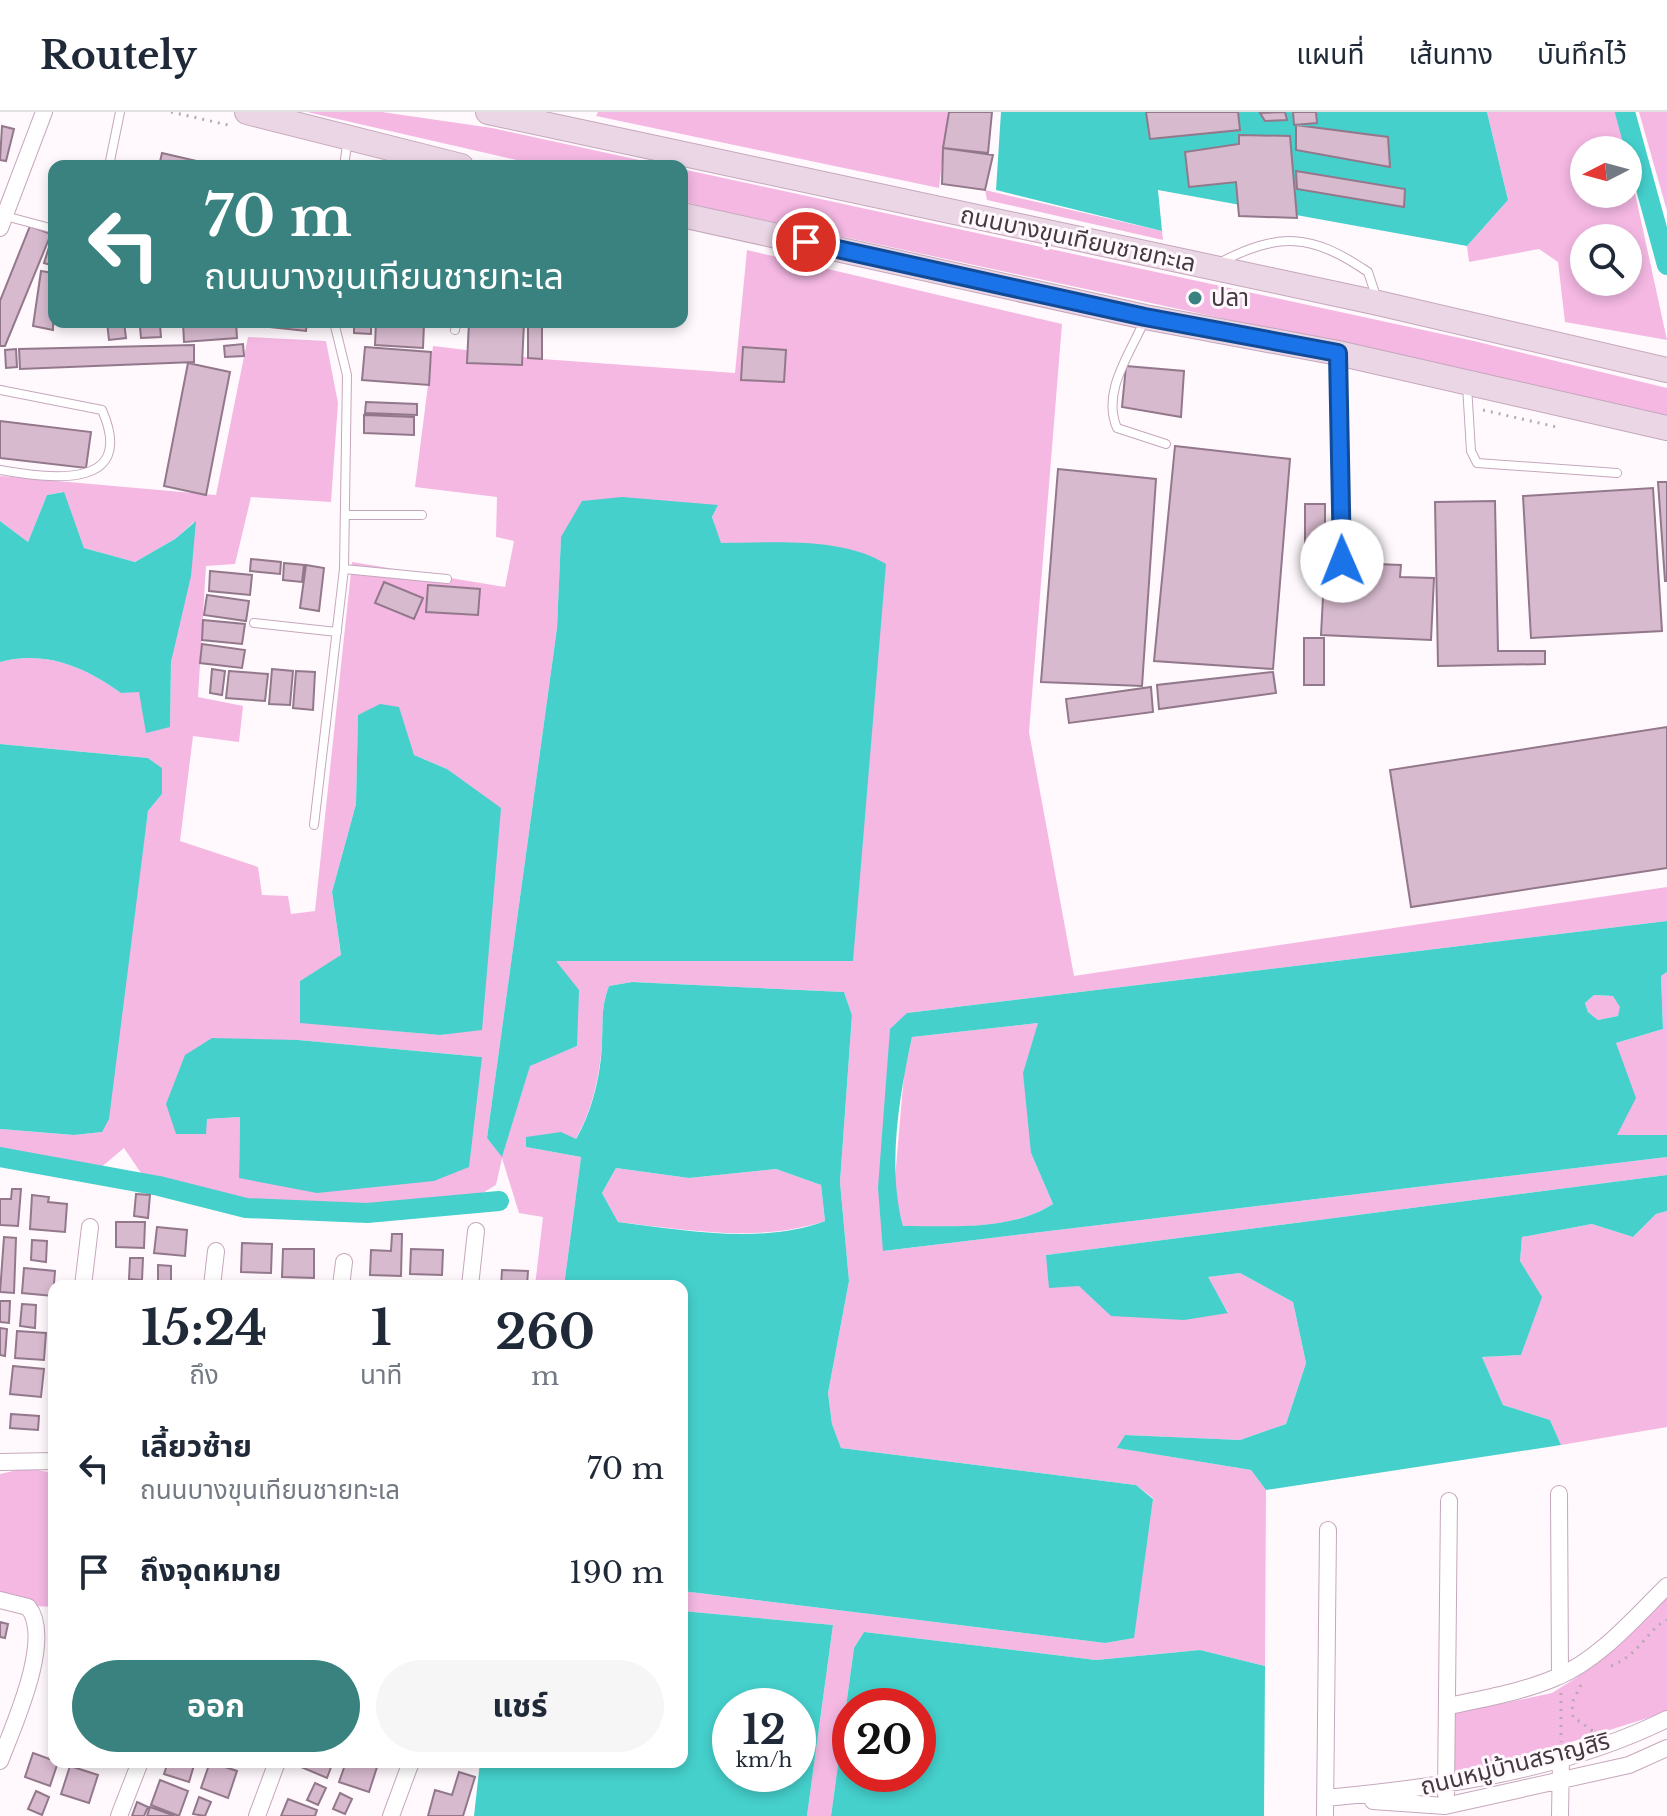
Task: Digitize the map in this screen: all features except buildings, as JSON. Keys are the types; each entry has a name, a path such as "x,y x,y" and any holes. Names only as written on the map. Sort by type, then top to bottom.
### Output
{"main road":[{"path":"247,112 437,160"},
{"name":"ถนนบางขุนเทียนชายทะเล","path":"488,112 1378,303 1667,370"},
{"path":"688,216 1145,317 1338,353 1667,428"}],"street":[{"path":"2,222 44,112"},
{"path":"84,1280 90,1227"},
{"path":"471,1280 476,1231"},
{"path":"213,1280 216,1251"},
{"path":"342,1280 344,1262"},
{"path":"0,1462 48,1461"},
{"path":"1559,1494 1560,1676"},
{"path":"1445,1811 1449,1706 1449,1501"},
{"path":"1325,1816 1328,1530"},
{"path":"1449,1706 1511,1693 1560,1676 1610,1641 1667,1586"},
{"path":"0,1600 28,1607 38,1626 22,1703 0,1761"},
{"name":"ถนนหมู่บ้านสราญสิริ","path":"1326,1798 1446,1786 1561,1757 1641,1731 1667,1719"},
{"name":"ถนนหมู่บ้านสราญสิริ","path":"1326,1798 1445,1811 1629,1765 1667,1748"},
{"path":"1560,1816 1561,1757"},
{"path":"119,1816 138,1768"},
{"path":"257,1816 275,1768"},
{"path":"391,1816 409,1768"}],"lane":[{"path":"110,160 120,112"},
{"path":"345,160 348,138"},
{"path":"2,222 48,228"},
{"path":"1211,267 1251,246 1270,241 1311,244 1329,249 1368,272 1378,303"},
{"path":"1145,317 1114,388 1113,419 1117,428 1166,444"},
{"path":"314,825 344,569 347,375 335,328"},
{"path":"1338,353 1342,561"},
{"path":"1467,382 1471,451 1477,463 1617,473"},
{"path":"0,390 70,401 102,410 109,427 106,457 93,471 76,477 41,477 0,470"},
{"path":"345,515 422,515"},
{"path":"344,569 447,579"},
{"path":"254,623 337,632"}],"path":[{"path":"1603,1669 1629,1658 1667,1620"},
{"path":"1560,1676 1561,1757"},
{"path":"1573,1717 1574,1694 1593,1677"},
{"path":"1562,1719 1573,1717 1600,1732"}],"shaded area":[{"path":"307,112 382,112 492,128 639,160 517,160"},
{"path":"598,112 948,112 939,188 596,116"},
{"path":"1487,112 1615,112 1622,136 1570,136 1570,208 1638,208 1642,224 1570,224 1570,296 1642,296 1642,225 1667,340 1565,322 1558,262 1539,249 1469,262 1467,246 1508,200"},
{"path":"1639,112 1667,112 1667,211"},
{"path":"688,170 1474,341 1667,388 1667,415 1612,407 1347,345 688,203"},
{"path":"985,190 1162,231 1163,240 987,200"},
{"path":"747,250 1062,324 1029,732 1074,976 1667,887 1667,921 907,1013 883,1251 1667,1157 1667,1175 1046,1255 1112,1316 1228,1312 1207,1277 1240,1273 1293,1302 1306,1363 1286,1424 1240,1440 1125,1435 1118,1448 1251,1470 1266,1490 1265,1666 1200,1650 1096,1660 864,1632 854,1648 849,1688 832,1688 834,1792 831,1816 807,1816 810,1792 816,1792 816,1750 833,1625 688,1612 688,1592 1105,1643 1133,1638 1153,1498 1136,1485 841,1448 832,1424 828,1393 849,1281 840,1182 852,1015 844,992 632,982 609,986 597,1080 581,1129 575,1140 526,1147 581,1157 565,1280 536,1280 543,1217 519,1213 502,1158 496,1185 481,1194 361,1207 220,1197 143,1176 124,1148 99,1169 0,1151 0,1129 74,1135 101,1132 148,811 162,794 162,768 148,758 0,744 0,662 33,658 64,663 121,693 139,691 170,727 171,662 194,522 175,539 135,562 84,548 63,492 47,495 28,542 0,521 0,476 216,495 248,337 326,341 338,403 331,502 251,497 235,564 206,566 198,697 243,706 239,742 193,736 180,841 258,867 262,895 288,896 291,914 315,911 352,562 505,587 514,541 496,537 497,497 415,487 433,346 542,359 735,373","holes":["718,505 712,517 720,543 793,543 555,961 577,1046 530,1065 502,1156 487,1138 557,628 561,538","358,716 414,755 447,769 484,974 481,1029 440,1035 300,1022 300,981 341,956 332,892 356,804","298,1040 482,1057 239,1178 240,1117 206,1119"]},
{"path":"1667,972 1667,1135 1617,1135 1616,1043 1663,1029 1661,976"},
{"path":"1594,995 1613,996 1621,1007 1618,1016 1598,1020 1588,1012 1585,1003"},
{"path":"1038,1023 1031,1153 1053,1204 1036,1213 1000,1223 903,1227 894,1190 904,1074 912,1037"},
{"path":"616,1168 689,1178 776,1169 821,1185 825,1221 800,1228 748,1233 618,1222 602,1193"},
{"path":"1667,1211 1667,1427 1561,1445 1550,1420 1503,1405 1482,1357 1521,1355 1541,1297 1520,1261 1522,1237 1592,1224 1633,1237 1656,1214"},
{"path":"26,1468 48,1472 48,1607 34,1606 0,1593 0,1474"},
{"path":"1667,1595 1667,1712 1463,1776 1455,1771 1452,1714 1552,1693 1576,1678"}],"water":[{"path":"1001,112 1487,112 1508,200 1467,246 1158,190 1162,231 996,190"},
{"path":"64,492 84,548 135,562 175,539 196,521 191,576 171,662 170,727 146,733 139,692 121,693 64,663 33,658 0,662 0,521 28,542 47,495"},
{"path":"622,497 718,505 712,517 721,543 827,545 868,555 886,564 853,961 556,961 579,990 577,1046 530,1066 502,1157 487,1138 557,628 561,537 582,501"},
{"path":"380,704 399,707 414,755 447,769 501,808 482,1030 440,1035 300,1023 300,981 341,955 332,892 356,804 358,715"},
{"path":"0,744 148,758 162,768 162,794 148,811 109,1119 102,1132 74,1135 0,1129"},
{"path":"1667,921 1667,972 1661,976 1663,1029 1616,1043 1636,1098 1617,1135 1667,1135 1667,1157 883,1251 878,1188 890,1029 907,1013","holes":["1594,995 1613,996 1620,1007 1618,1016 1598,1020 1588,1012 1585,1003","1038,1023 1023,1073 1031,1153 1053,1204 1037,1213 1000,1223 903,1226 898,1204 895,1157 899,1108 912,1037"]},
{"path":"632,982 844,992 852,1015 840,1182 849,1281 828,1393 832,1424 841,1448 1136,1485 1153,1499 1134,1638 1105,1643 688,1592 688,1280 565,1280 581,1157 526,1147 526,1137 561,1132 576,1139 582,1128 598,1080 609,986","holes":["616,1168 689,1178 776,1169 821,1185 825,1221 800,1228 749,1234 669,1229 618,1222 602,1193"]},
{"path":"212,1038 298,1040 482,1057 469,1167 434,1181 317,1193 239,1178 240,1117 207,1119 206,1134 176,1134 166,1104 185,1055"},
{"path":"1667,1175 1667,1211 1656,1214 1633,1237 1592,1224 1522,1237 1520,1261 1542,1297 1521,1355 1482,1357 1503,1405 1550,1420 1561,1445 1266,1490 1251,1470 1117,1448 1125,1435 1240,1440 1286,1424 1306,1363 1293,1302 1240,1273 1208,1277 1228,1313 1184,1320 1111,1316 1079,1286 1049,1288 1046,1255"},
{"path":"688,1612 833,1625 816,1750 816,1688 712,1688 712,1792 810,1792 807,1816 474,1816 479,1768 688,1768"},
{"path":"864,1632 1096,1660 1200,1650 1265,1666 1264,1816 831,1816 834,1792 936,1792 936,1688 849,1688 854,1648"}],"waterway":[{"path":"1625,112 1667,265"},
{"path":"0,1157 159,1186 246,1208 367,1213 499,1201"}],"place":[{"name":"ปลา","path":"1195,298"}],"route":[{"path":"806,242 1145,317 1338,353 1342,561"}]}
